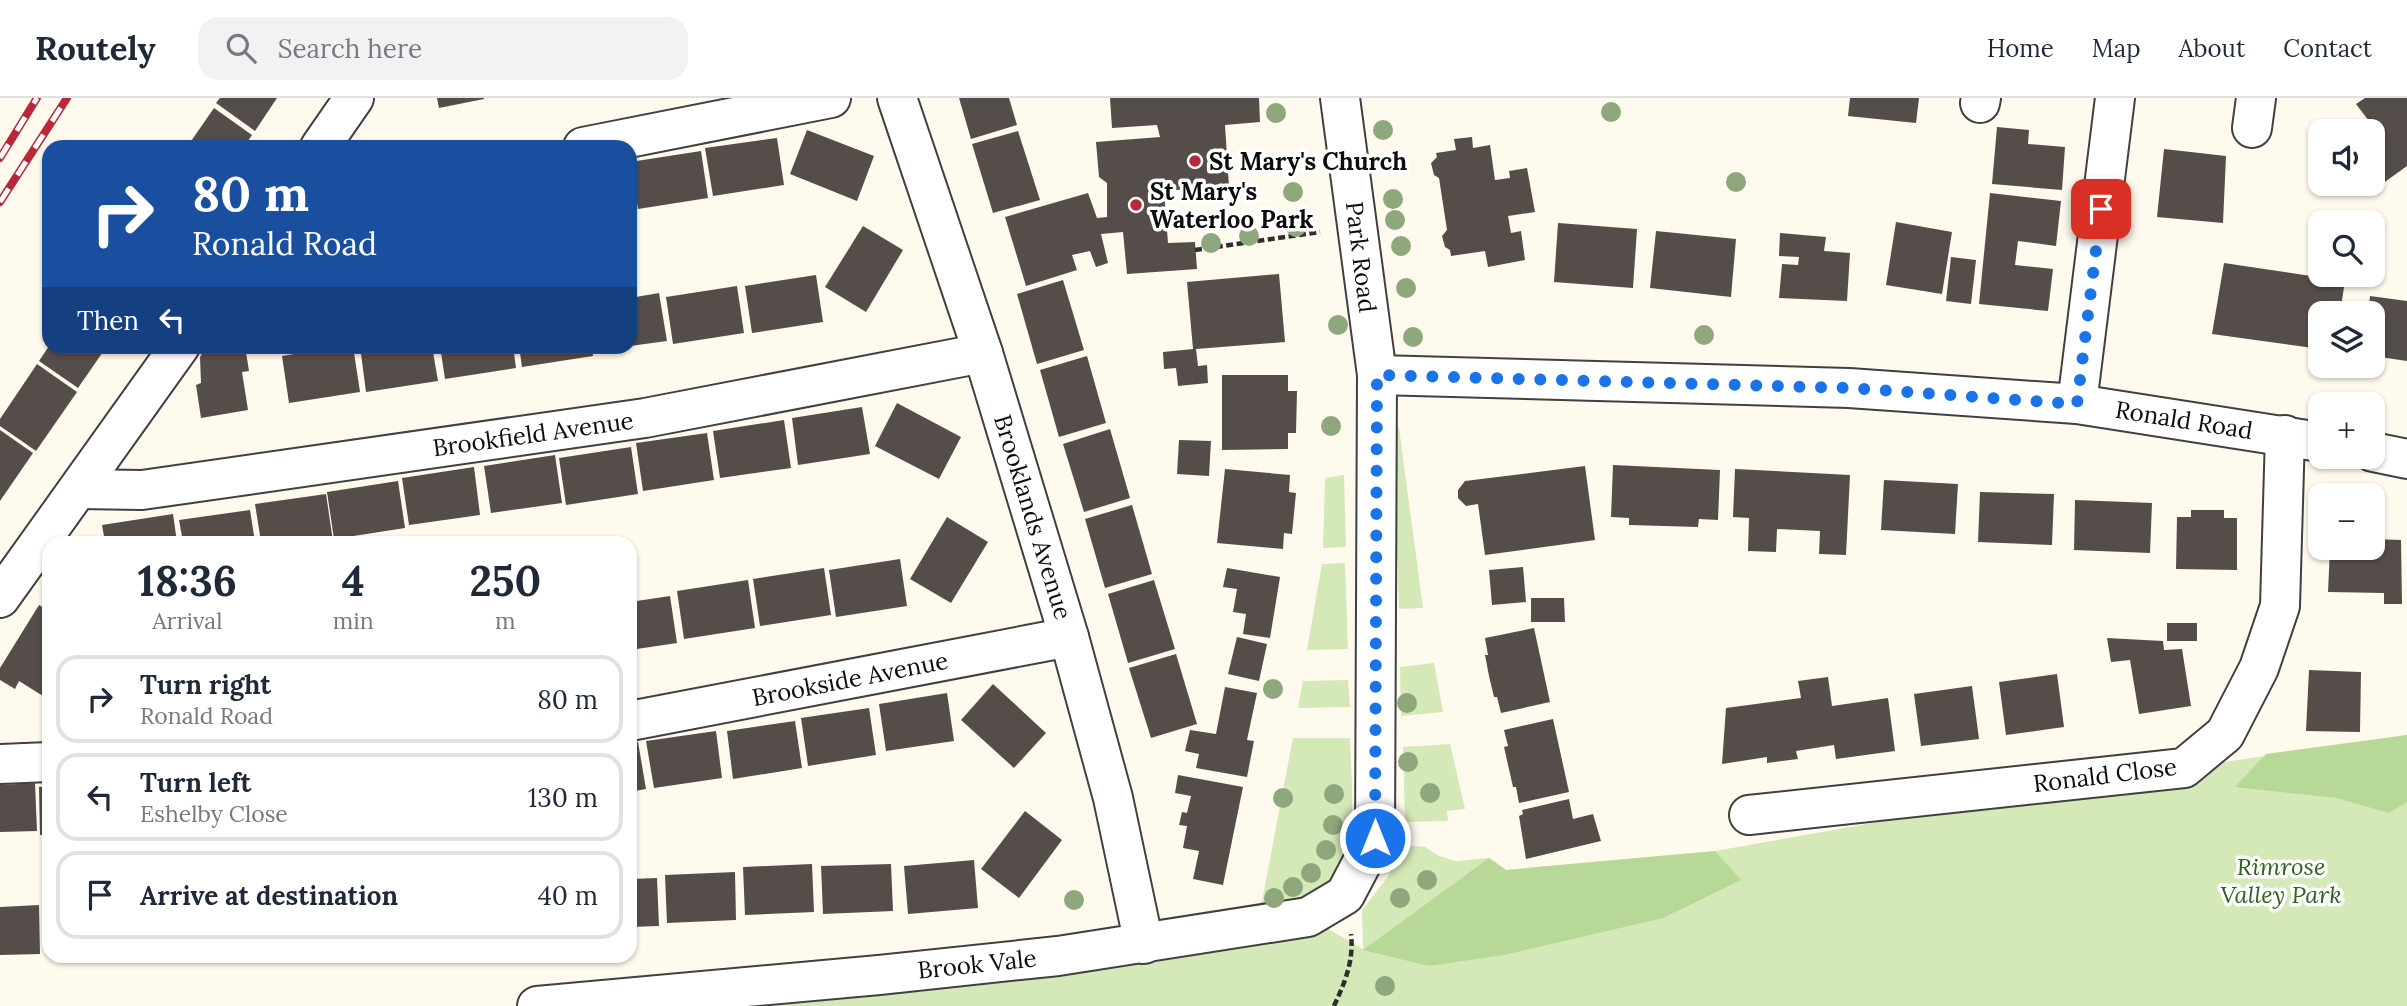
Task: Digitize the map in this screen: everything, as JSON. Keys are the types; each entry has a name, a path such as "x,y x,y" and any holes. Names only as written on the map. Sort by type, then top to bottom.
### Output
{"street":[{"path":"325,140 354,98"},
{"path":"618,140 831,98"},
{"name":"Brooklands Avenue","path":"897,98 983,353 1069,637 1113,798 1144,944"},
{"name":"Park Road","path":"1340,98 1377,375 1375,838 1345,895"},
{"path":"2077,404 2115,98"},
{"name":"Brookfield Avenue","path":"79,489 142,490 645,418 983,353"},
{"path":"45,536 174,354"},
{"name":"Ronald Road","path":"1377,375 1849,388 2077,404 2303,439"},
{"name":"Ronald Close","path":"1749,816 2184,768 2225,734 2259,668 2280,606 2303,439"},
{"path":"2385,454 2407,459"},
{"path":"0,598 42,540"},
{"name":"Brookside Avenue","path":"637,720 1069,637"},
{"path":"0,764 42,762"},
{"name":"Brook Vale","path":"537,1006 892,974 1144,944 1308,917 1345,895"}],"path":[{"path":"1195,250 1331,230"},
{"path":"1334,1006 1349,971 1352,946 1345,895"}],"green space":[{"path":"1393,428 1399,428 1423,608 1399,609"},
{"path":"1344,475 1346,547 1323,548 1325,478"},
{"path":"1345,563 1348,649 1307,650 1322,564"},
{"path":"1434,663 1443,712 1401,716 1400,667"},
{"path":"1348,680 1350,707 1298,708 1303,681"},
{"name":"Rimrose Valley Park","path":"2407,735 2407,1006 537,1006 1308,917 1363,949 1362,910 1387,878 1403,845 1425,847 1439,856 1456,861 1489,858 1506,870 1715,851 2184,768"},
{"path":"2407,735 2407,802 2389,813 2337,798 2235,787 2266,754"},
{"path":"1293,738 1350,738 1352,804 1347,847 1339,866 1327,883 1309,897 1287,906 1246,916 1262,901"},
{"path":"1450,744 1465,809 1447,811 1448,821 1405,822 1403,747"},
{"path":"1715,851 1741,880 1663,918 1504,955 1429,966 1363,950 1489,858 1506,870"}],"building":[{"path":"220,98 277,98 255,131 216,103"},
{"path":"437,98 484,98 484,99 439,108"},
{"path":"959,98 1009,98 1017,125 971,139"},
{"name":"St Mary's Waterloo Park","path":"1110,98 1259,98 1260,122 1225,125 1229,186 1164,191 1168,243 1195,242 1197,269 1127,274 1123,232 1101,234 1108,263 1096,267 1090,251 1072,255 1077,270 1026,286 1005,217 1088,193 1097,218 1107,217 1107,183 1099,177 1096,142 1160,137 1157,125 1112,128"},
{"path":"1850,98 1919,98 1916,123 1848,116"},
{"path":"2365,98 2407,98 2407,166 2385,182 2385,119 2367,119 2356,104"},
{"path":"214,108 252,135 249,140 192,140"},
{"path":"1997,127 2029,130 2028,144 2065,147 2062,190 1992,184"},
{"path":"807,130 874,156 857,201 790,174"},
{"path":"1018,131 1040,200 993,213 972,144"},
{"path":"1472,137 1473,148 1490,145 1495,180 1510,178 1509,171 1527,168 1535,212 1508,216 1511,233 1521,231 1525,260 1488,267 1485,251 1451,256 1450,250 1445,247 1442,236 1447,230 1439,178 1434,175 1431,163 1437,157 1436,153 1456,150 1454,139"},
{"path":"777,138 784,185 713,196 705,148"},
{"path":"2164,149 2226,156 2223,223 2157,217"},
{"path":"701,151 708,198 638,209 637,161"},
{"path":"1990,193 2061,201 2056,246 2018,241 2015,265 2053,269 2048,311 1979,304"},
{"path":"1896,222 1952,232 1942,294 1886,285"},
{"path":"1558,223 1637,229 1633,288 1554,282"},
{"path":"863,226 903,250 866,312 825,287"},
{"path":"1656,231 1736,239 1731,297 1650,288"},
{"path":"1780,233 1826,237 1824,251 1850,253 1847,301 1779,298 1782,264 1798,265 1799,257 1779,256"},
{"path":"1951,257 1976,260 1971,304 1946,301"},
{"path":"2224,263 2308,275 2308,287 2344,287 2342,301 2308,301 2308,347 2212,334"},
{"path":"1279,274 1285,342 1196,349 1198,366 1207,365 1208,383 1178,386 1176,368 1164,369 1163,352 1193,349 1187,282"},
{"path":"816,275 823,322 752,333 745,286"},
{"path":"1063,280 1084,350 1037,364 1017,294"},
{"path":"737,286 744,333 673,344 666,297"},
{"path":"659,293 667,341 637,345 637,297"},
{"path":"2370,296 2407,301 2407,361 2385,358 2385,301 2369,301"},
{"path":"44,354 101,354 78,388 39,361"},
{"path":"202,354 246,354 249,371 242,372 248,410 201,418 196,385 201,383"},
{"path":"354,354 360,392 289,403 282,356"},
{"path":"361,354 433,354 438,381 366,392"},
{"path":"441,354 514,354 516,368 445,379"},
{"path":"520,354 593,354 593,356 522,367"},
{"path":"1087,356 1106,423 1059,437 1040,370"},
{"path":"37,364 77,392 36,451 0,426 0,419"},
{"path":"1222,375 1288,375 1288,391 1297,391 1296,433 1288,433 1288,449 1222,450"},
{"path":"897,403 961,437 939,479 875,446"},
{"path":"862,407 870,454 798,465 792,418"},
{"path":"784,420 791,468 720,478 713,431"},
{"path":"1110,429 1130,498 1084,512 1063,444"},
{"path":"0,430 33,453 0,501"},
{"path":"707,433 714,480 643,491 636,443"},
{"path":"1179,440 1211,441 1209,476 1177,474"},
{"path":"631,447 638,494 566,505 559,458"},
{"path":"555,455 562,503 491,513 484,466"},
{"path":"1613,465 1720,470 1718,520 1699,519 1698,527 1629,525 1629,518 1611,517"},
{"path":"1585,466 1595,540 1485,555 1478,504 1466,506 1458,498 1458,490 1465,481"},
{"path":"474,467 480,515 409,525 402,478"},
{"path":"1225,469 1290,475 1289,492 1296,493 1292,534 1284,533 1283,549 1217,543"},
{"path":"1735,469 1850,475 1846,555 1819,554 1820,531 1777,529 1776,552 1748,551 1749,518 1733,517"},
{"path":"1884,480 1958,484 1955,534 1881,530"},
{"path":"398,481 405,528 353,536 334,536 327,492"},
{"path":"1980,492 2054,494 2052,545 1978,542"},
{"path":"326,494 332,536 260,536 255,504"},
{"path":"2075,500 2152,503 2150,553 2074,550"},
{"path":"1132,505 1152,574 1105,588 1085,519"},
{"path":"250,510 254,536 182,536 179,520"},
{"path":"2191,510 2224,510 2224,518 2237,518 2237,570 2176,569 2177,517 2191,517"},
{"path":"173,514 176,536 104,536 102,525"},
{"path":"947,517 988,542 951,603 910,579"},
{"path":"2385,539 2401,540 2402,604 2384,604 2384,593 2328,592 2329,560 2385,560"},
{"path":"900,559 907,606 836,617 829,570"},
{"path":"1523,567 1526,602 1492,605 1489,570"},
{"path":"824,568 831,615 760,626 753,579"},
{"path":"1227,568 1280,577 1270,638 1243,634 1246,614 1233,612 1237,589 1223,587"},
{"path":"748,580 755,628 684,639 677,591"},
{"path":"1154,580 1175,649 1128,663 1108,594"},
{"path":"670,596 677,643 637,649 637,601"},
{"path":"1531,598 1564,598 1565,622 1531,622"},
{"path":"39,605 42,607 42,695 19,681 15,689 0,680 0,668"},
{"path":"2167,623 2197,623 2197,641 2167,641"},
{"path":"1534,628 1550,702 1501,713 1489,676 1485,638"},
{"path":"1237,637 1267,644 1259,681 1228,674"},
{"path":"2107,638 2163,641 2164,650 2182,649 2191,706 2139,714 2130,660 2111,662"},
{"path":"1176,654 1197,724 1151,738 1129,668"},
{"path":"2309,670 2361,672 2360,732 2306,731"},
{"path":"2057,674 2064,727 2006,735 1999,682"},
{"path":"1828,677 1832,706 1888,698 1895,751 1836,759 1834,745 1796,751 1798,759 1767,763 1767,757 1722,764 1726,708 1801,698 1798,681"},
{"path":"993,684 1046,733 1014,768 961,720"},
{"path":"1972,686 1979,739 1921,746 1914,694"},
{"path":"1225,687 1257,693 1247,740 1254,741 1247,777 1196,768 1199,754 1185,751 1190,730 1216,734"},
{"path":"947,693 954,741 886,751 879,704"},
{"path":"869,708 876,755 808,766 801,718"},
{"path":"1553,719 1569,792 1519,803 1504,747 1508,746 1504,730"},
{"path":"795,721 802,768 733,779 727,731"},
{"path":"716,731 722,778 654,788 646,741"},
{"path":"637,742 646,789 637,791"},
{"path":"1178,775 1243,787 1223,885 1193,879 1199,851 1183,848 1187,826 1179,825 1182,812 1187,813 1191,796 1175,793"},
{"path":"35,783 37,831 0,832 0,785"},
{"path":"39,787 42,787 40,835"},
{"path":"1569,799 1573,819 1593,814 1601,841 1526,859 1519,816 1523,814 1522,810"},
{"path":"1025,811 1062,840 1019,898 981,869"},
{"path":"974,860 978,908 908,914 904,866"},
{"path":"812,864 814,912 745,915 743,867"},
{"path":"891,864 893,911 823,914 821,866"},
{"path":"735,872 736,920 667,923 665,875"},
{"path":"657,878 659,926 637,927 637,879"},
{"path":"39,905 40,954 0,955 0,907"}],"railway":[{"path":"0,158 37,98"},
{"path":"0,202 67,98"}],"place":[{"name":"St Mary's Church","path":"1195,161"},
{"name":"St Mary's Waterloo Park","path":"1136,205"}],"route":[{"path":"1375,838 1377,375 1849,388 2077,404 2101,209"}]}
